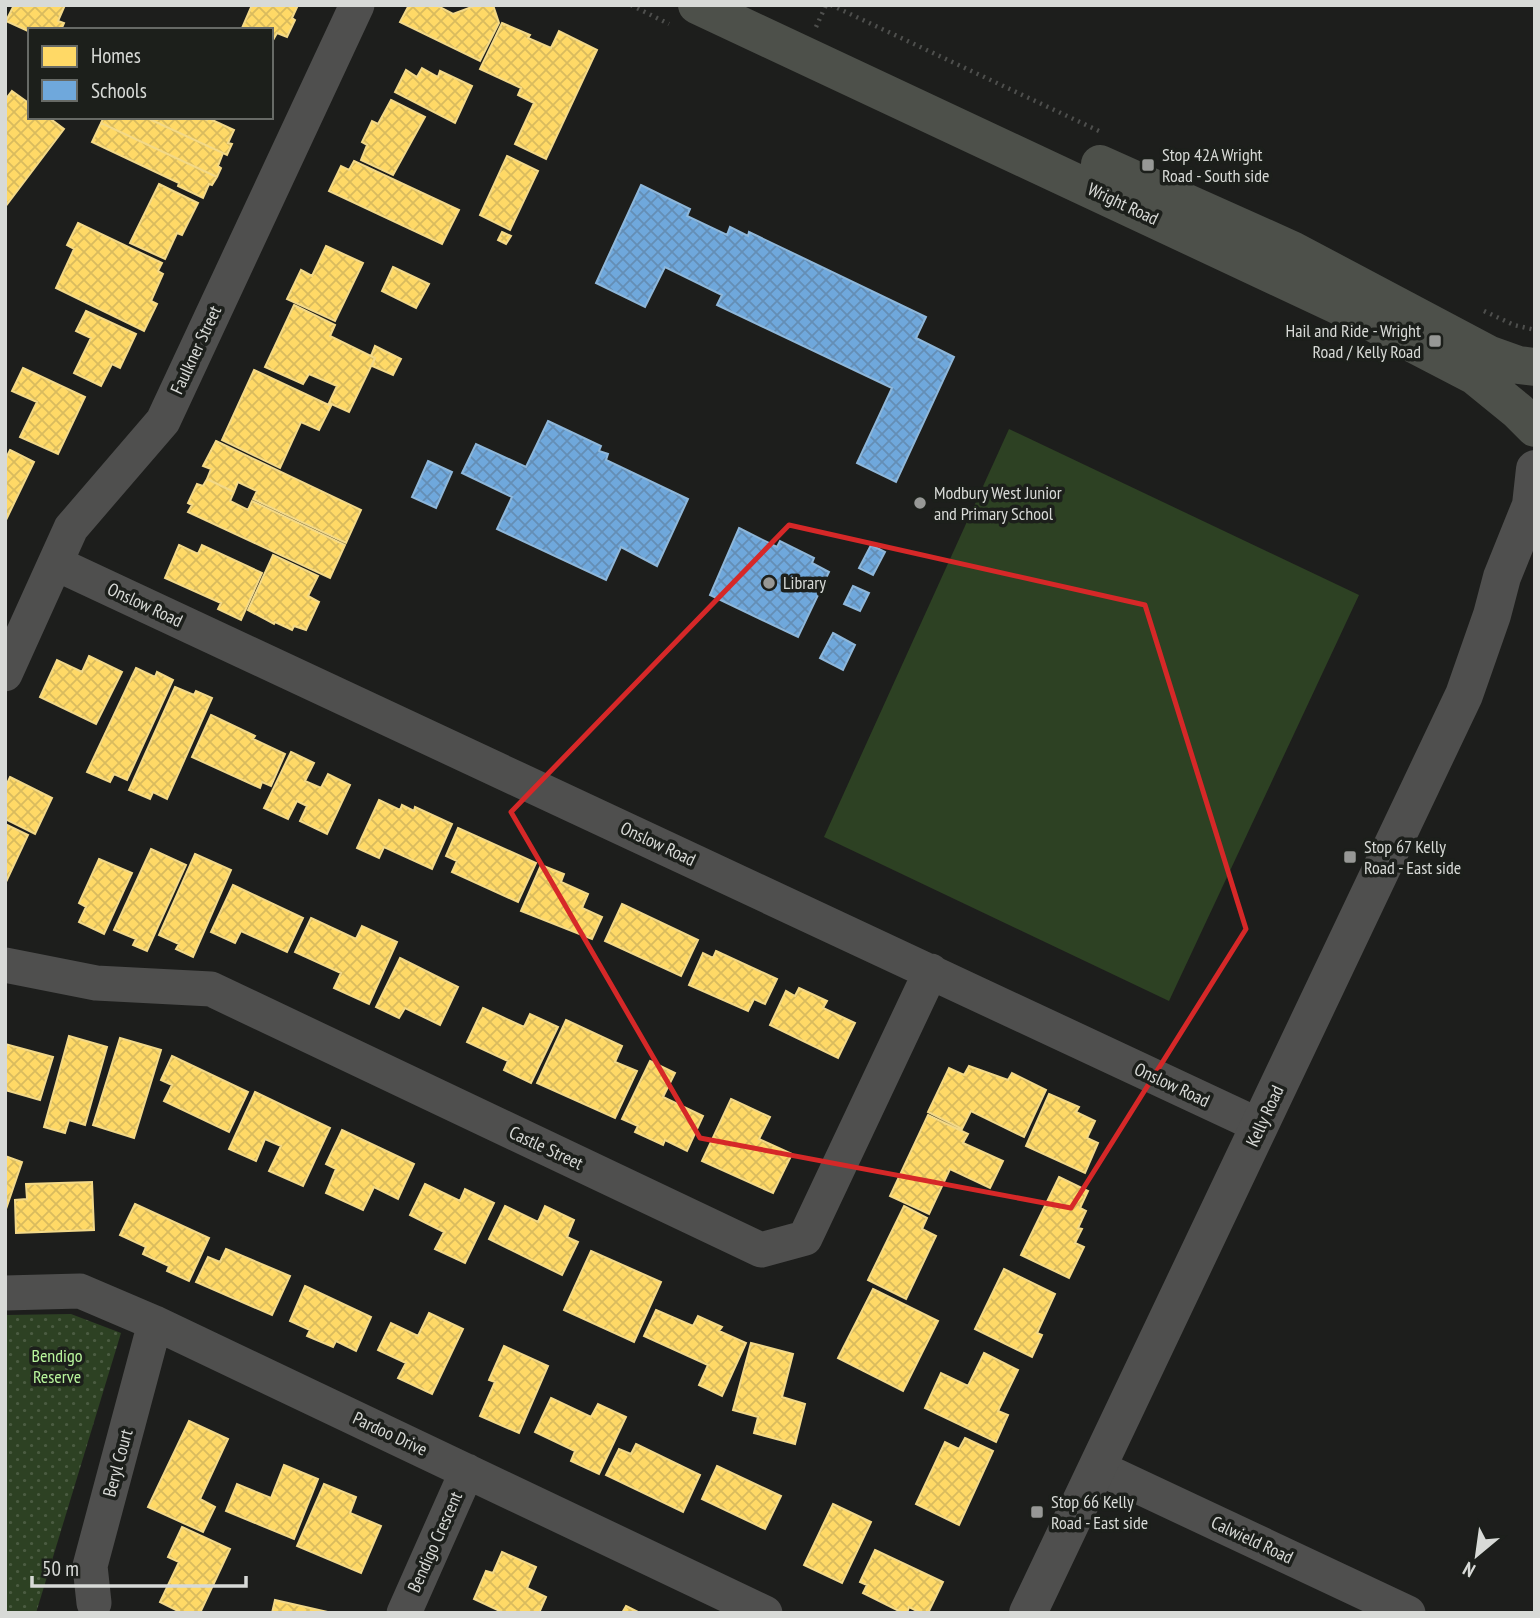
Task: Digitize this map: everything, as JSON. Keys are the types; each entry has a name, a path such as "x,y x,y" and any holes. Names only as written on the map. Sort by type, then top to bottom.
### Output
{"main road":[{"name":"Wright Road","path":"697,5 1350,311 1475,376 1535,425"},
{"name":"Wright Road","path":"755,5 966,104 1292,250 1490,355 1518,365 1535,367"},
{"path":"1535,417 1535,425"}],"street":[{"name":"Faulkner Street","path":"5,674 71,528 163,421 357,5"},
{"name":"Kelly Road","path":"1028,1613 1464,695 1492,615 1502,577 1531,505 1535,469"},
{"name":"Kelly Road","path":"1492,615 1519,583 1535,555"},
{"name":"Onslow Road","path":"57,564 1260,1126"},
{"name":"Castle Street","path":"5,965 96,984 211,989 761,1250 805,1238 931,971"},
{"name":"Pardoo Drive","path":"5,1293 80,1291 155,1323 765,1613"},
{"name":"Beryl Court","path":"94,1603 90,1566 155,1323"},
{"name":"Calwield Road","path":"1097,1467 1395,1610"},
{"name":"Bendigo Crescent","path":"404,1613 467,1471"}],"highlighted area":[{"path":"789,525 1145,605 1246,929 1071,1208 700,1138 511,812"}],"green space":[{"path":"1009,429 1359,595 1169,1001 824,837"},
{"name":"Bendigo Reserve","path":"71,1314 121,1333 36,1613 5,1613 5,1315"}],"building: Homes":[{"path":"14,5 65,5 58,21 64,23 62,28 28,28 28,31 6,21"},
{"path":"252,5 298,5 287,37 277,33 273,40 273,28 242,28"},
{"path":"409,5 436,5 453,14 477,5 493,5 499,23 480,61 400,22"},
{"path":"502,23 551,48 559,31 597,50 546,159 515,144 534,103 518,95 521,88 480,69"},
{"path":"422,68 438,77 440,71 472,86 455,123 395,92 406,70 417,77"},
{"path":"12,91 28,103 28,119 51,119 64,129 5,207 5,100"},
{"path":"391,100 425,117 393,175 361,160 367,145 362,142 372,121 378,124"},
{"path":"103,119 149,119 223,153 218,166 221,168 217,177 101,123"},
{"path":"149,119 210,119 234,130 228,143 232,144 227,155"},
{"path":"101,123 217,177 212,185 209,184 203,198 178,186 179,183 92,142"},
{"path":"507,156 538,171 510,230 480,215"},
{"path":"354,161 459,210 442,244 329,191 341,166 349,170"},
{"path":"159,184 198,203 182,235 177,233 165,259 130,243"},
{"path":"78,223 162,263 158,271 163,274 151,301 157,304 144,331 56,288 74,249 67,245"},
{"path":"502,232 511,236 506,244 498,240"},
{"path":"326,246 363,263 335,321 287,299 301,270 312,276"},
{"path":"393,267 429,284 416,308 382,291"},
{"path":"294,305 335,325 330,336 375,358 349,412 329,403 337,386 309,374 303,384 265,367"},
{"path":"86,311 136,334 120,368 112,364 101,386 74,373 91,338 76,331"},
{"path":"375,346 401,359 393,375 372,366 375,358 371,356"},
{"path":"23,368 85,397 58,454 20,437 37,402 12,391"},
{"path":"254,370 331,406 319,430 301,422 280,468 222,440"},
{"path":"216,441 361,510 346,543 253,499 257,491 238,482 234,492 207,479 211,469 203,466"},
{"path":"10,450 34,462 5,522 5,460"},
{"path":"207,479 234,492 230,501 248,510 252,501 345,545 330,578 188,512 192,505 188,503 197,484 203,486"},
{"path":"179,545 198,554 202,545 262,573 241,620 218,609 221,603 165,578"},
{"path":"273,555 318,576 308,596 319,602 306,630 294,626 292,630 275,622 274,624 248,610"},
{"path":"89,656 122,672 96,724 40,697 57,660 82,672"},
{"path":"136,668 155,677 157,672 173,680 127,780 114,774 110,782 87,772"},
{"path":"175,687 194,695 196,691 212,698 167,799 153,792 150,799 129,790"},
{"path":"211,715 285,754 271,786 262,782 260,788 192,757"},
{"path":"291,752 314,763 305,781 321,788 328,774 350,785 327,834 300,821 307,806 297,801 288,819 264,808"},
{"path":"10,777 52,798 35,834 5,819 5,788"},
{"path":"379,800 400,810 402,805 414,811 415,807 452,824 432,869 384,847 379,858 357,848"},
{"path":"5,824 28,835 5,884"},
{"path":"458,828 536,863 518,902 452,872 457,861 446,856"},
{"path":"151,849 186,865 147,951 133,945 136,939 114,930"},
{"path":"195,854 231,870 193,957 176,949 179,944 159,935"},
{"path":"99,859 132,873 104,934 79,922 86,907 79,903"},
{"path":"541,865 564,874 561,882 588,894 582,908 602,917 592,939 521,911"},
{"path":"233,885 303,918 287,952 241,931 235,943 211,932"},
{"path":"622,904 698,940 681,976 605,941"},
{"path":"311,918 356,939 362,926 397,942 369,1004 334,988 341,973 295,952"},
{"path":"716,951 777,979 765,1004 754,999 748,1011 689,985 703,953 713,958"},
{"path":"400,958 458,987 440,1025 405,1008 399,1018 376,1007"},
{"path":"799,988 827,1001 823,1008 855,1023 838,1058 770,1025 786,991 795,996"},
{"path":"483,1008 524,1027 530,1014 558,1027 531,1083 504,1070 508,1061 467,1042"},
{"path":"566,1020 622,1046 615,1062 637,1071 615,1118 537,1083"},
{"path":"69,1036 107,1047 85,1125 69,1120 65,1133 44,1127"},
{"path":"120,1038 161,1050 134,1138 93,1125"},
{"path":"5,1044 53,1057 40,1100 5,1090"},
{"path":"172,1056 248,1092 229,1132 164,1101 172,1085 161,1080"},
{"path":"650,1061 675,1073 663,1097 703,1116 687,1151 665,1140 663,1145 635,1132 638,1126 622,1119"},
{"path":"969,1066 1008,1080 1012,1073 1046,1090 1024,1137 971,1111 962,1129 928,1112 949,1068 964,1075"},
{"path":"255,1092 330,1128 303,1186 269,1171 281,1146 265,1139 256,1161 229,1149"},
{"path":"1049,1094 1079,1107 1076,1112 1095,1121 1087,1138 1098,1143 1085,1173 1026,1146"},
{"path":"731,1099 770,1117 759,1139 792,1154 773,1193 702,1161"},
{"path":"928,1115 968,1134 963,1143 1003,1161 990,1188 950,1169 929,1214 890,1196"},
{"path":"342,1130 414,1164 398,1199 374,1187 363,1210 326,1193 336,1169 326,1164"},
{"path":"5,1156 22,1162 5,1212"},
{"path":"1059,1177 1088,1191 1080,1208 1086,1211 1075,1243 1084,1247 1069,1278 1021,1255"},
{"path":"92,1182 94,1230 16,1233 15,1200 27,1199 26,1184"},
{"path":"425,1184 460,1201 465,1189 494,1203 465,1263 435,1249 444,1232 410,1215"},
{"path":"135,1204 209,1238 189,1281 167,1271 169,1266 143,1254 146,1247 120,1235"},
{"path":"505,1206 538,1222 545,1206 574,1220 567,1237 578,1242 562,1275 489,1239"},
{"path":"904,1206 927,1218 922,1229 936,1236 906,1299 868,1280"},
{"path":"226,1249 290,1276 272,1315 196,1282 208,1257 220,1262"},
{"path":"591,1251 661,1282 634,1342 564,1310"},
{"path":"1004,1269 1055,1294 1037,1333 1042,1335 1032,1357 975,1329"},
{"path":"305,1286 371,1317 356,1351 336,1341 333,1347 307,1336 310,1330 290,1321"},
{"path":"873,1289 938,1321 903,1391 838,1358"},
{"path":"656,1310 693,1326 698,1316 722,1327 719,1331 746,1343 722,1396 699,1385 708,1365 644,1336"},
{"path":"429,1313 463,1329 432,1394 398,1378 406,1363 378,1350 391,1323 418,1336"},
{"path":"751,1343 793,1354 782,1397 805,1404 795,1444 754,1433 758,1417 733,1410"},
{"path":"504,1346 548,1366 519,1433 480,1416 495,1382 489,1380"},
{"path":"984,1353 1018,1370 998,1411 1008,1415 996,1442 925,1408 941,1373 968,1386"},
{"path":"551,1398 591,1417 598,1404 626,1417 599,1474 571,1461 575,1451 535,1432"},
{"path":"189,1421 228,1439 200,1499 215,1507 203,1532 148,1507"},
{"path":"965,1438 993,1451 959,1525 916,1504 945,1442 959,1449"},
{"path":"636,1444 700,1475 683,1512 606,1475 619,1449 631,1454"},
{"path":"284,1465 318,1479 294,1539 226,1511 237,1484 271,1498"},
{"path":"717,1466 781,1496 765,1529 702,1499"},
{"path":"324,1484 356,1497 350,1513 381,1526 361,1573 297,1546"},
{"path":"833,1504 871,1522 842,1583 804,1565"},
{"path":"182,1527 230,1549 200,1613 182,1613 160,1602 179,1562 168,1557"},
{"path":"875,1550 943,1582 928,1613 921,1613 909,1607 907,1613 903,1613 863,1593 867,1585 860,1582"},
{"path":"502,1552 536,1567 527,1588 546,1597 539,1613 504,1613 474,1599 486,1571 493,1573"},
{"path":"275,1600 332,1613 272,1613"},
{"path":"626,1606 640,1613 622,1613"}],"building: Schools":[{"path":"641,185 690,209 687,216 727,235 730,227 748,236 749,232 926,317 916,338 954,357 896,482 857,463 892,388 717,305 722,295 665,267 645,307 596,283"},
{"path":"548,421 601,446 599,451 608,454 606,460 688,499 657,566 621,547 606,580 497,529 512,497 462,473 476,444 526,467"},
{"path":"428,461 452,472 436,508 412,497"},
{"name":"Library","path":"739,528 777,547 780,541 814,558 812,563 829,572 798,637 710,595"},
{"path":"871,545 885,552 873,575 859,568"},
{"path":"853,586 869,593 860,611 844,604"},
{"path":"833,633 855,645 843,670 820,658"}],"place":[{"name":"Stop 42A Wright Road - South side","path":"1148,165"},
{"name":"Hail and Ride - Wright Road / Kelly Road","path":"1435,341"},
{"name":"Modbury West Junior and Primary School","path":"920,503"},
{"name":"Library","path":"769,583"},
{"name":"Stop 67 Kelly Road - East side","path":"1350,857"},
{"name":"Stop 66 Kelly Road - East side","path":"1037,1512"}]}
